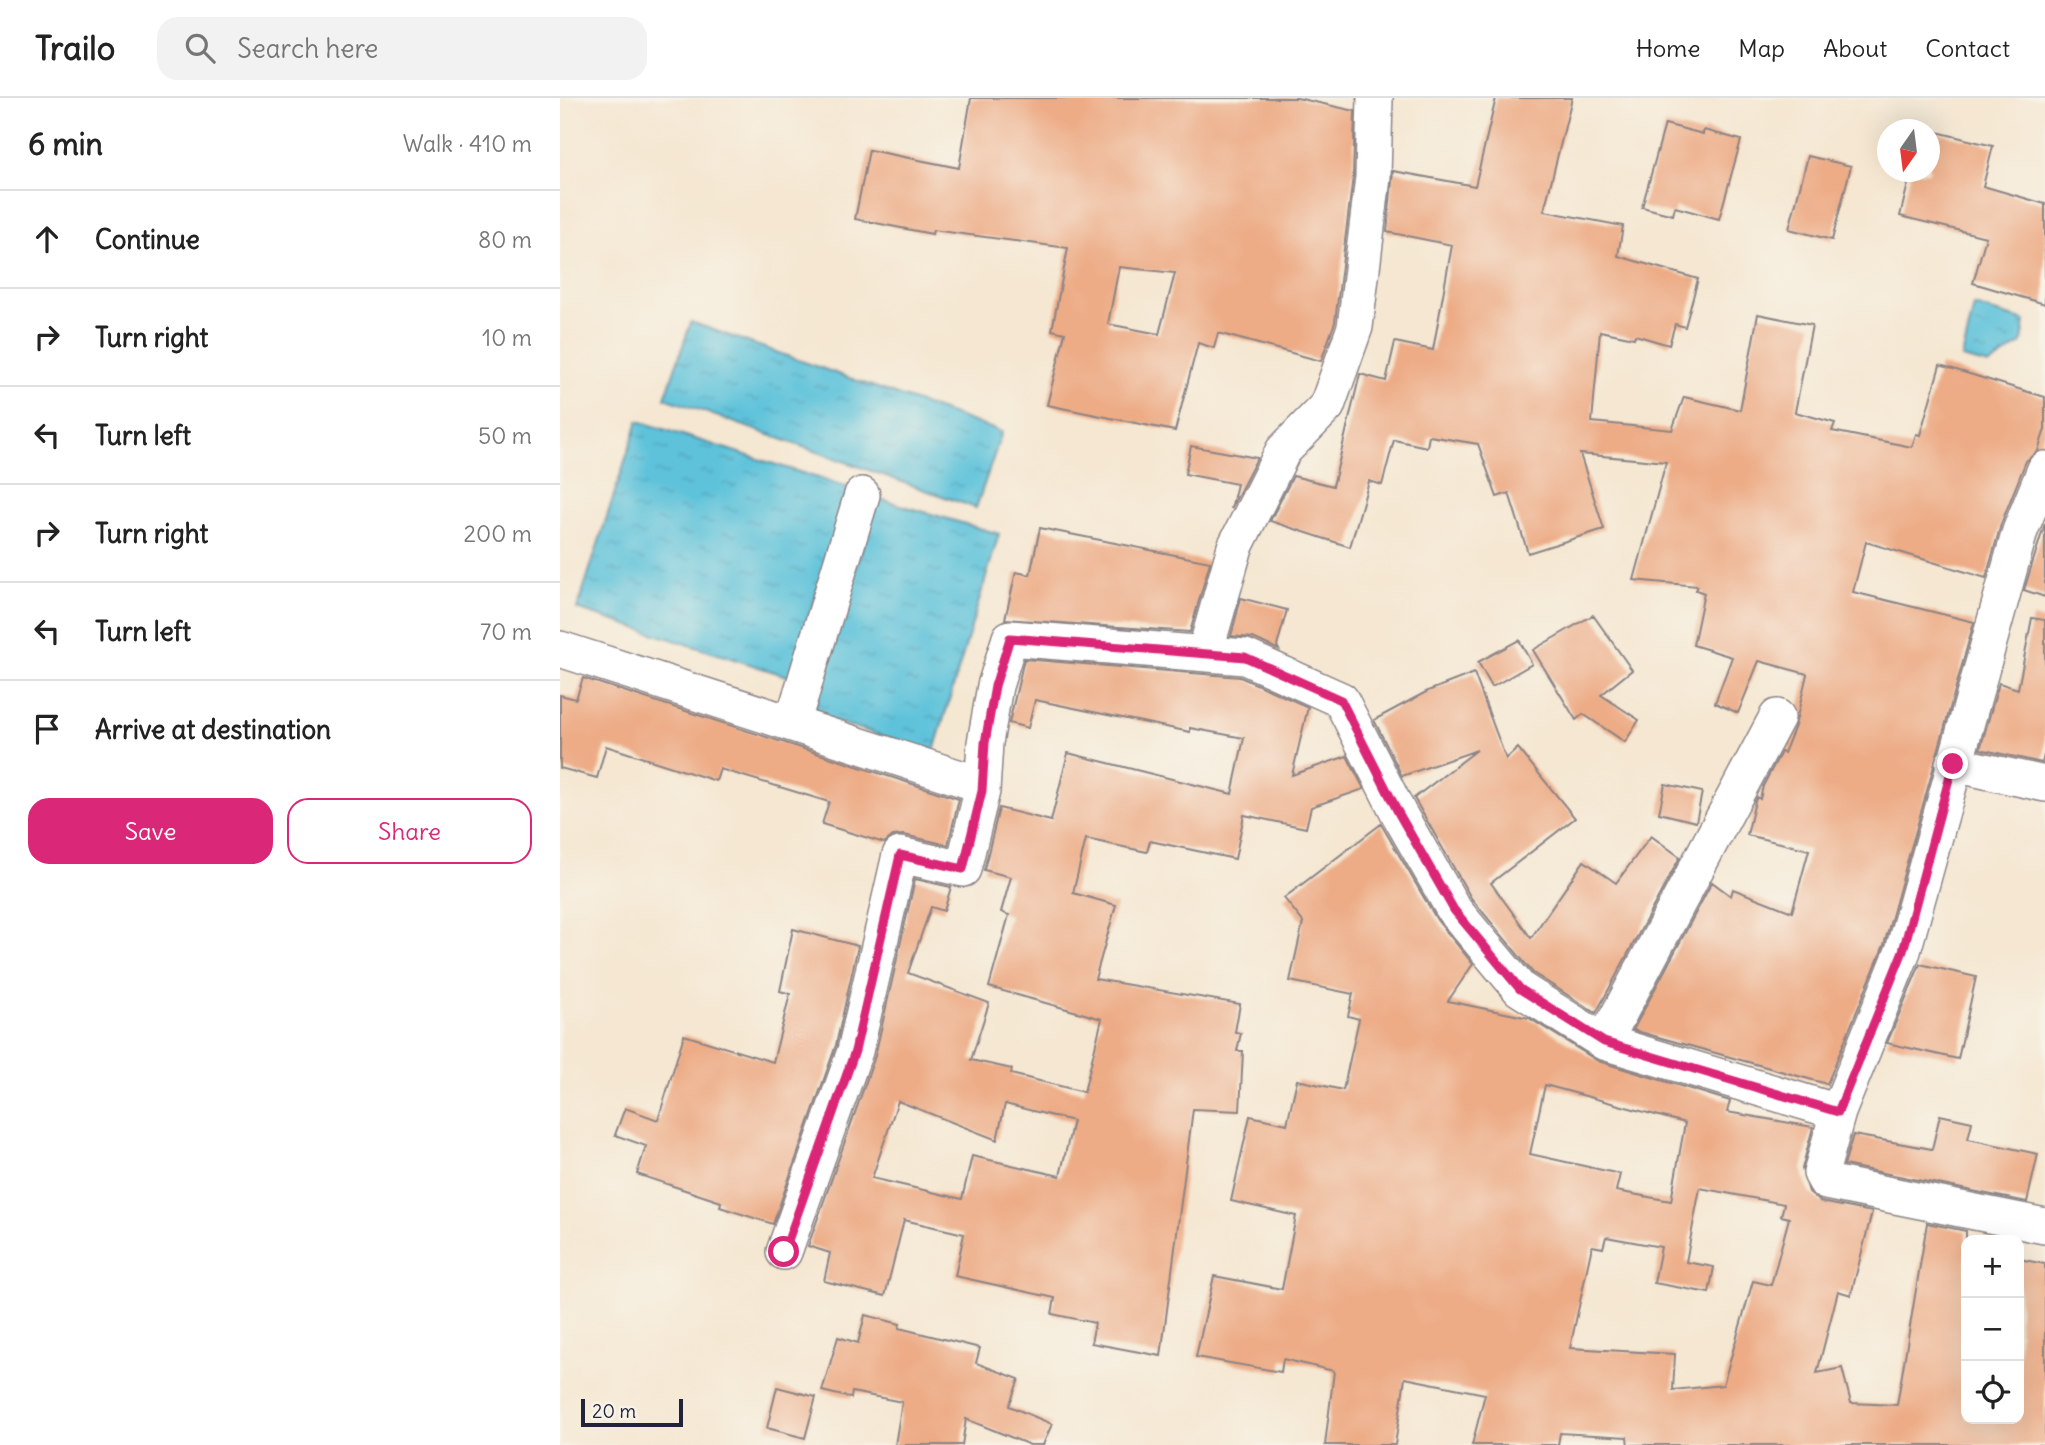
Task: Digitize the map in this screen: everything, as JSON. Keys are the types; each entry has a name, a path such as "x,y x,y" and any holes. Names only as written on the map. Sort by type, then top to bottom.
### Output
{"street":[{"path":"1205,653 1235,547 1283,451 1327,406 1354,327 1373,177 1375,98"},
{"path":"2045,469 2020,531 1903,951 1838,1112 1821,1173 1826,1182 2045,1226"},
{"path":"792,724 862,495"},
{"path":"784,1252 855,1051 900,855 963,869 982,785 985,743 995,686 1010,638 1245,657 1341,700 1399,814 1454,910 1520,989 1604,1042 1838,1112"},
{"path":"560,649 982,785"},
{"path":"1604,1042 1777,717"},
{"path":"1953,764 2045,784"}],"water":[{"path":"1974,306 2025,321 2022,343 1989,365 1962,358"},
{"path":"691,322 1002,432 976,508 665,398"},
{"path":"638,421 850,488 790,677 577,609"},
{"path":"877,498 999,534 934,751 812,715"}],"building":[{"path":"971,98 1297,98 1355,111 1353,176 1335,322 1321,361 1218,333 1214,348 1198,343 1175,431 1047,405 1065,333 1052,330 1068,248 933,230 932,234 855,219 869,150 959,168","holes":["1119,267 1175,273 1159,334 1108,324"]},
{"path":"1496,98 1572,98 1544,211 1623,226 1618,256 1698,279 1685,327 1675,324 1669,345 1635,335 1634,338 1600,331 1592,422 1672,430 1684,397 1740,410 1758,314 1812,325 1795,412 1835,423 1832,431 1912,447 1916,434 1920,435 1940,365 2045,397 2045,429 2038,451 2026,461 2001,524 1986,578 1866,542 1853,592 1974,622 1884,945 1827,1084 1633,1030 1712,882 1731,896 1733,889 1792,912 1809,850 1747,835 1755,801 1757,797 1760,799 1763,786 1781,752 1784,753 1795,726 1807,674 1759,661 1738,713 1715,703 1732,657 1693,645 1704,593 1696,590 1698,586 1634,580 1666,462 1580,454 1604,529 1528,553 1509,493 1497,497 1478,444 1429,436 1427,447 1394,440 1382,485 1369,481 1350,547 1270,521 1293,476 1333,486 1360,374 1386,381 1395,342 1433,350 1452,245 1387,232 1393,171 1475,186"},
{"path":"1665,124 1703,134 1704,130 1741,140 1719,219 1675,207 1673,215 1642,207"},
{"path":"1940,133 1993,146 1983,186 2045,204 2045,304 1973,283 1986,237 1900,216 1908,182 1940,182"},
{"path":"1808,156 1851,166 1832,240 1789,229"},
{"path":"1191,446 1257,458 1231,509 1237,484 1185,474"},
{"path":"2045,523 2045,597 2024,590"},
{"path":"1040,528 1210,562 1190,632 1005,619 1016,572 1030,575"},
{"path":"1241,598 1287,610 1277,646 1279,650 1253,638 1231,636"},
{"path":"1593,615 1632,670 1601,695 1639,720 1625,742 1583,714 1576,720 1533,650"},
{"path":"2032,618 2045,620 2045,751 2042,763 1980,749 1999,683 2018,689"},
{"path":"1519,640 1532,664 1492,687 1478,662"},
{"path":"1024,659 1240,677 1308,707 1292,775 1347,756 1364,789 1311,807 1306,828 1244,815 1235,859 1150,841 1147,852 1086,839 1073,893 1116,905 1095,979 1240,1004 1235,1032 1241,1033 1237,1051 1243,1051 1240,1111 1193,1109 1161,1356 1091,1343 1095,1323 1052,1314 1055,1298 955,1276 964,1234 904,1220 885,1296 824,1281 830,1253 808,1246 875,1056 915,879 951,887 944,911 931,907 908,973 989,1003 971,1060 1012,1069 1011,1074 1084,1092 1102,1019 989,987 1009,915 1001,912 1011,877 984,870 999,808 1051,821 1068,753 1232,794 1244,738 1190,728 1190,732 1035,700 1028,728 1009,723","holes":["898,1101 997,1140 1005,1104 1073,1121 1060,1176 972,1156 962,1199 872,1178"]},
{"path":"1474,673 1506,759 1518,748 1575,818 1491,883 1531,938 1584,861 1616,883 1651,836 1680,857 1596,1013 1533,973 1471,898 1414,798 1477,750 1402,776 1374,720 1428,691"},
{"path":"583,678 959,799 948,845 904,835 893,836 884,843 822,824 829,802 720,769 716,781 606,746 597,778 560,768 560,695 576,699"},
{"path":"1665,784 1702,792 1696,822 1659,813"},
{"path":"1381,824 1437,920 1473,964 1448,1001 1529,1018 1598,1061 1730,1101 1727,1112 1813,1127 1802,1169 1809,1192 1821,1202 1872,1212 1851,1295 1838,1291 1817,1373 1842,1368 1851,1403 1897,1405 1927,1223 1966,1231 1966,1235 1961,1235 1961,1424 2024,1424 2024,1260 2045,1264 2045,1445 1628,1445 1627,1437 1560,1433 1558,1445 1472,1445 1485,1394 1405,1378 1395,1445 1325,1445 1334,1371 1283,1359 1281,1372 1196,1357 1214,1276 1282,1289 1296,1216 1231,1201 1250,1116 1287,1124 1297,1080 1343,1090 1359,1019 1348,1016 1353,994 1290,981 1303,922 1284,898","holes":["1545,1085 1685,1123 1671,1201 1616,1191 1620,1174 1530,1154","1700,1188 1784,1204 1781,1216 1789,1218 1771,1285 1753,1281 1723,1385 1673,1390 1675,1354 1570,1348 1592,1246 1603,1248 1606,1237 1661,1247 1654,1283 1709,1293 1714,1267 1686,1262"]},
{"path":"793,929 858,946 836,1045 773,1224 720,1207 721,1202 637,1174 646,1146 615,1135 625,1108 658,1120 684,1035 773,1062 790,994 780,991"},
{"path":"1920,964 1976,977 1958,1059 1887,1043"},
{"path":"1940,1115 1972,1122 1968,1139 2038,1154 2027,1202 1844,1165 1853,1135 1932,1149"},
{"path":"865,1315 900,1324 899,1328 980,1348 976,1363 1019,1379 1009,1406 1052,1424 1043,1445 1030,1445 966,1419 962,1445 895,1445 902,1402 852,1392 851,1398 822,1391 838,1337 858,1343"},
{"path":"777,1387 816,1397 805,1438 767,1428"}],"route":[{"path":"784,1252 855,1051 900,855 963,869 982,791 985,743 995,686 1010,638 1245,657 1341,700 1399,814 1454,910 1520,989 1604,1042 1838,1112 1903,951 1953,764"}]}
